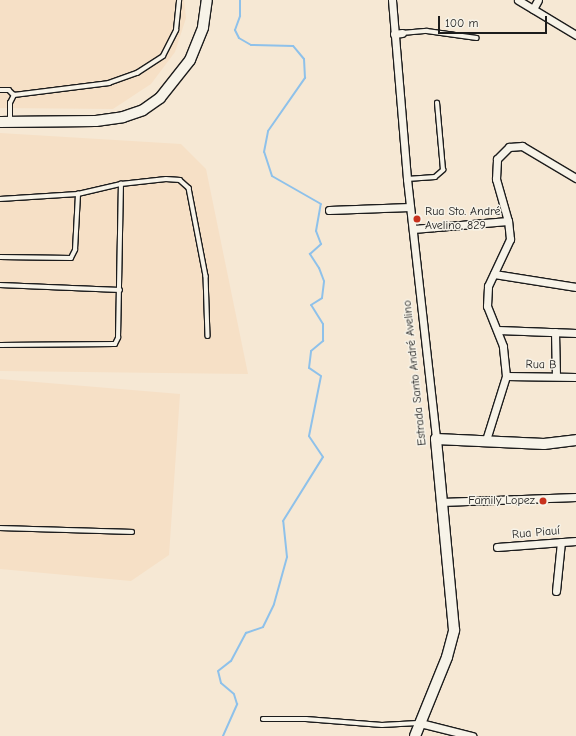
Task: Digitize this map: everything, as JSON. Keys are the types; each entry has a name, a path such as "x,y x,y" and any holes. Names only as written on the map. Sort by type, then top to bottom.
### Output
{"main road":[{"path":"5,122 96,121 123,117 143,110 160,98 190,60 203,27 207,0"},
{"path":"436,439 486,440 544,444 576,440"},
{"name":"Estrada Santo André Avelino","path":"415,736 452,642 454,630 436,439"}],"street":[{"name":"Estrada Santo André Avelino","path":"392,0 407,179 436,439"},
{"path":"518,0 576,35"},
{"path":"533,9 538,0"},
{"path":"394,34 402,33"},
{"path":"486,440 506,376 505,355 498,330 487,306 488,286 510,239 508,221 496,179 495,167 497,159 509,147 522,146 576,178"},
{"path":"328,210 410,208"},
{"path":"413,229 508,221"},
{"path":"494,274 576,287"},
{"path":"498,330 576,334"},
{"path":"555,332 556,376"},
{"name":"Rua B","path":"506,376 576,377"},
{"path":"441,502 576,497"},
{"name":"Rua Piauí","path":"497,547 576,541"},
{"path":"556,591 561,542"},
{"path":"420,723 472,736"}],"lane":[{"path":"14,95 109,83 137,73 162,56 169,48 176,30 179,0"},
{"path":"402,33 427,31 476,38"},
{"path":"0,90 9,90 14,95"},
{"path":"5,122 10,103 14,95"},
{"path":"407,179 435,177 443,170 437,103"},
{"path":"0,199 78,194 121,184 176,179 184,182 190,188 206,276 208,336"},
{"path":"0,345 115,344 118,338 120,290 121,184"},
{"path":"0,257 71,258 76,244 78,194"},
{"path":"0,285 120,290"},
{"path":"0,528 132,532"},
{"path":"264,719 306,719 382,725 420,723"}],"shaded area":[{"path":"0,0 184,0 186,18 175,52 151,84 113,109 0,108"},
{"path":"0,133 181,144 206,169 248,374 0,371"},
{"path":"0,379 180,394 169,555 131,581 0,569"}],"waterway":[{"path":"223,736 237,704 234,694 221,683 218,671 231,661 246,633 263,627 274,604 287,557 283,521 323,457 309,436 321,376 309,368 311,351 323,341 323,324 311,305 322,298 324,281 319,268 310,254 321,244 316,231 321,204 272,176 264,152 268,131 305,78 304,59 293,46 251,45 239,38 235,30 240,16 240,0"}],"place":[{"name":"Rua Sto. André Avelino, 829","path":"417,219"},
{"name":"Family Lopez","path":"543,501"}]}
